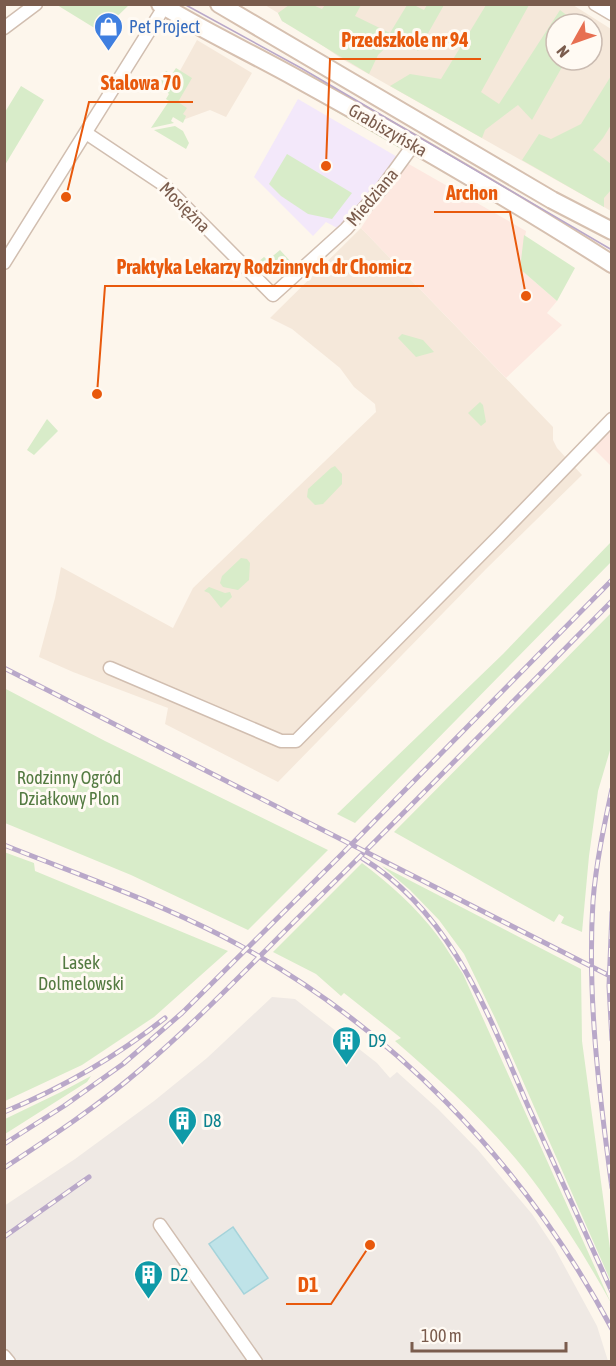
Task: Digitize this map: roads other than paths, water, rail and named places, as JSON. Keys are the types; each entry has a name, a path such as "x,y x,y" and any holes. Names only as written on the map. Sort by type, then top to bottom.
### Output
{"main road":[{"name":"Grabiszyńska","path":"219,4 552,200 612,231"},
{"name":"Grabiszyńska","path":"163,5 414,144 527,210 612,264"}],"street":[{"path":"4,28 36,4"},
{"path":"595,4 612,14"},
{"path":"4,263 163,5"},
{"name":"Mosiężna","path":"86,133 164,185 273,295"},
{"name":"Miedziana","path":"273,295 346,229 378,193 414,144"},
{"path":"110,668 281,741 296,741 612,419"},
{"path":"160,1225 256,1362"},
{"path":"4,1356 9,1362"}],"water":[{"path":"233,1227 268,1278 244,1294 209,1244"}],"tram line":[{"path":"184,4 301,68 612,250"}],"railway":[{"path":"4,1144 64,1106 123,1064 182,1013 612,580"},
{"path":"4,1168 108,1096 186,1028 612,601"},
{"path":"4,668 612,977"},
{"path":"612,789 596,873 592,937 595,1045 612,1188"},
{"path":"4,845 196,923 283,971 341,1011 396,1055 447,1102 494,1154 537,1209 577,1268 612,1329"},
{"path":"362,858 393,881 420,907 444,936 464,968 498,1036 612,1292"},
{"path":"612,912 609,986 612,1040"},
{"path":"4,1112 88,1071 165,1018"},
{"path":"4,1237 89,1177"}],"place":[{"name":"Pet Project","path":"108,52"},
{"name":"Przedszkole nr 94","path":"326,166"},
{"name":"Stalowa 70","path":"66,197"},
{"name":"Archon","path":"526,296"},
{"name":"Praktyka Lekarzy Rodzinnych dr Chomicz","path":"97,394"},
{"name":"D9","path":"347,1066"},
{"name":"D8","path":"182,1146"},
{"name":"D1","path":"370,1245"},
{"name":"D2","path":"149,1300"}],"park label":[{"name":"Rodzinny Ogród Działkowy Plon","path":"69,787"},
{"name":"Lasek Dolmelowski","path":"81,972"}]}
